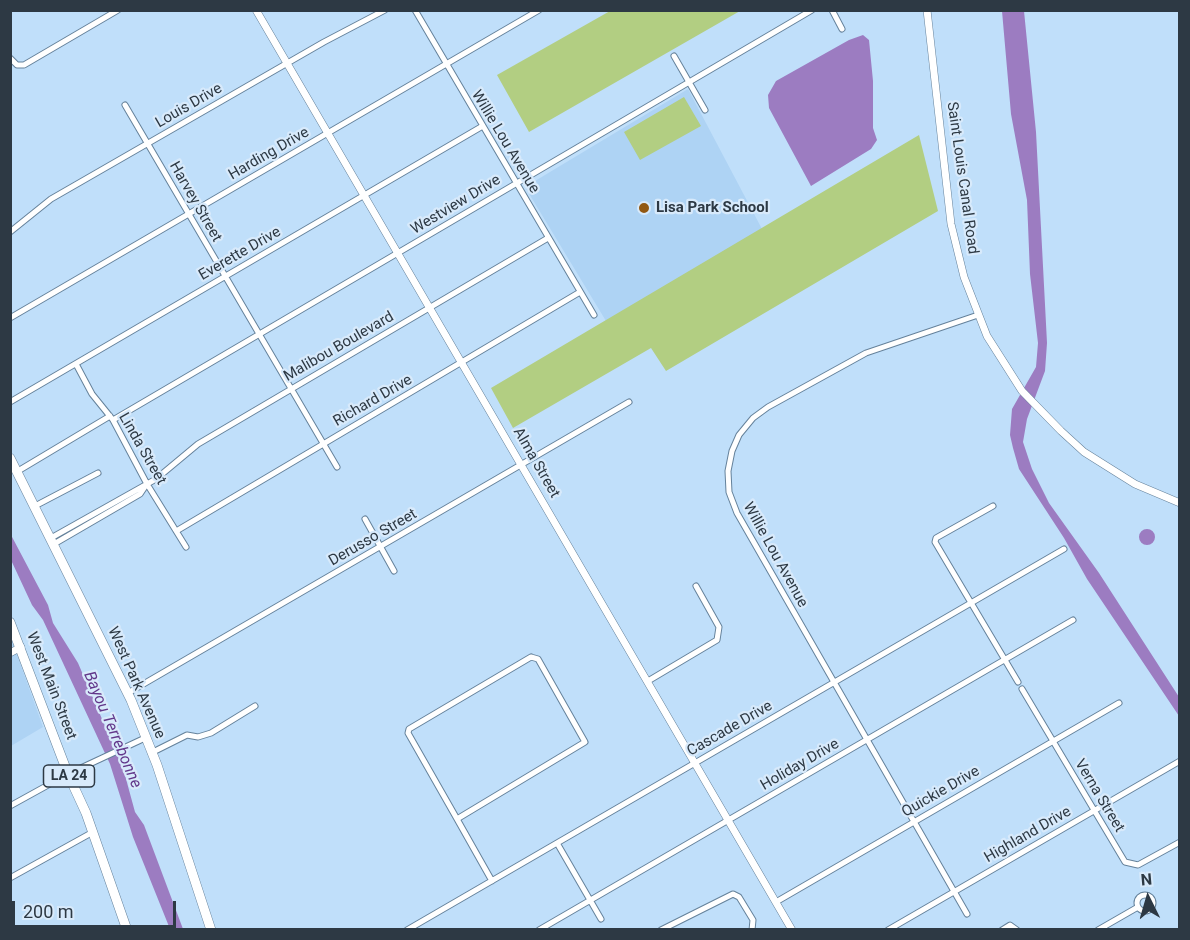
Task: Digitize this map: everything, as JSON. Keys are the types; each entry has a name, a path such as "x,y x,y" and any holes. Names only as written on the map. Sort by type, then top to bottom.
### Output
{"main road":[{"name":"West Park Avenue","path":"10,458 128,693 151,753 211,930"},
{"name":"West Main Street","path":"10,622 68,774 93,832 127,930"}],"street":[{"path":"10,58 17,65 24,65 118,10"},
{"name":"Alma Street","path":"256,10 792,930"},
{"name":"Louis Drive","path":"10,232 51,199 385,10"},
{"name":"Willie Lou Avenue","path":"415,10 594,315"},
{"name":"Harding Drive","path":"10,318 539,10"},
{"name":"Westview Drive","path":"18,471 259,334 812,10"},
{"path":"832,10 843,29"},
{"name":"Saint Louis Canal Road","path":"927,10 951,224 963,277 978,315 997,352 1022,391 1037,409 1099,462 1135,484 1179,503"},
{"path":"674,56 705,110"},
{"name":"Harvey Street","path":"125,105 337,467"},
{"name":"Everette Drive","path":"10,402 482,127"},
{"name":"Malibou Boulevard","path":"53,541 140,494 147,484 192,448 548,238"},
{"name":"Richard Drive","path":"177,530 580,292"},
{"name":"Willie Lou Avenue","path":"967,914 736,513 728,481 729,461 735,444 746,426 761,411 842,364 881,347 978,315"},
{"name":"Linda Street","path":"76,364 92,394 111,418 147,484 186,547"},
{"name":"Derusso Street","path":"128,693 629,402"},
{"path":"35,506 98,472"},
{"path":"993,506 936,540 1018,682"},
{"path":"365,519 394,571"},
{"name":"Cascade Drive","path":"407,930 1064,549"},
{"path":"648,681 717,640 719,627 696,586"},
{"name":"Holiday Drive","path":"539,930 1073,621"},
{"path":"10,653 21,647"},
{"path":"457,819 585,742 538,659 534,657 409,729 408,734 492,880"},
{"name":"Verna Street","path":"1022,689 1122,858 1131,865 1142,864 1179,842"},
{"name":"Quickie Drive","path":"776,902 1119,703"},
{"path":"151,753 187,735 198,737 211,734 255,706"},
{"path":"10,806 68,774 145,738"},
{"name":"Highland Drive","path":"888,930 1179,761"},
{"path":"10,878 93,832"},
{"path":"557,843 601,919"},
{"path":"661,930 729,894 736,894 753,920 753,928"},
{"path":"1098,930 1138,907"},
{"path":"418,923 422,930"},
{"path":"1002,930 1011,925 1017,930"}],"shaded area":[{"path":"1002,11 1024,11 1036,132 1047,343 1045,371 1027,419 1023,442 1032,469 1049,503 1099,573 1179,697 1179,716 1087,579 1064,538 1019,469 1013,448 1010,435 1012,409 1036,367 1038,343 1030,274 1027,200 1011,114"},
{"path":"863,35 869,40 873,81 873,128 877,140 871,149 811,186 769,108 768,95 776,81 849,40"},
{"name":"Lisa Park School","path":"688,89 762,229 606,321 525,187"},
{"path":"1147,529 1153,531 1155,537 1153,543 1147,545 1141,543 1139,537 1141,531"},
{"path":"11,535 48,605 53,623 78,663 123,768 135,812 144,825 183,929 170,929 133,837 110,764 43,620 32,605 11,560"},
{"path":"10,635 43,727 11,746 10,746"}],"green space":[{"path":"610,11 740,11 529,132 497,75"},
{"path":"684,97 701,126 640,160 624,132"},
{"path":"919,135 938,211 666,371 651,348 513,428 491,388"}],"place":[{"name":"Lisa Park School","path":"644,208"}],"water label":[{"name":"Bayou Terrebonne","path":"112,730"}]}
